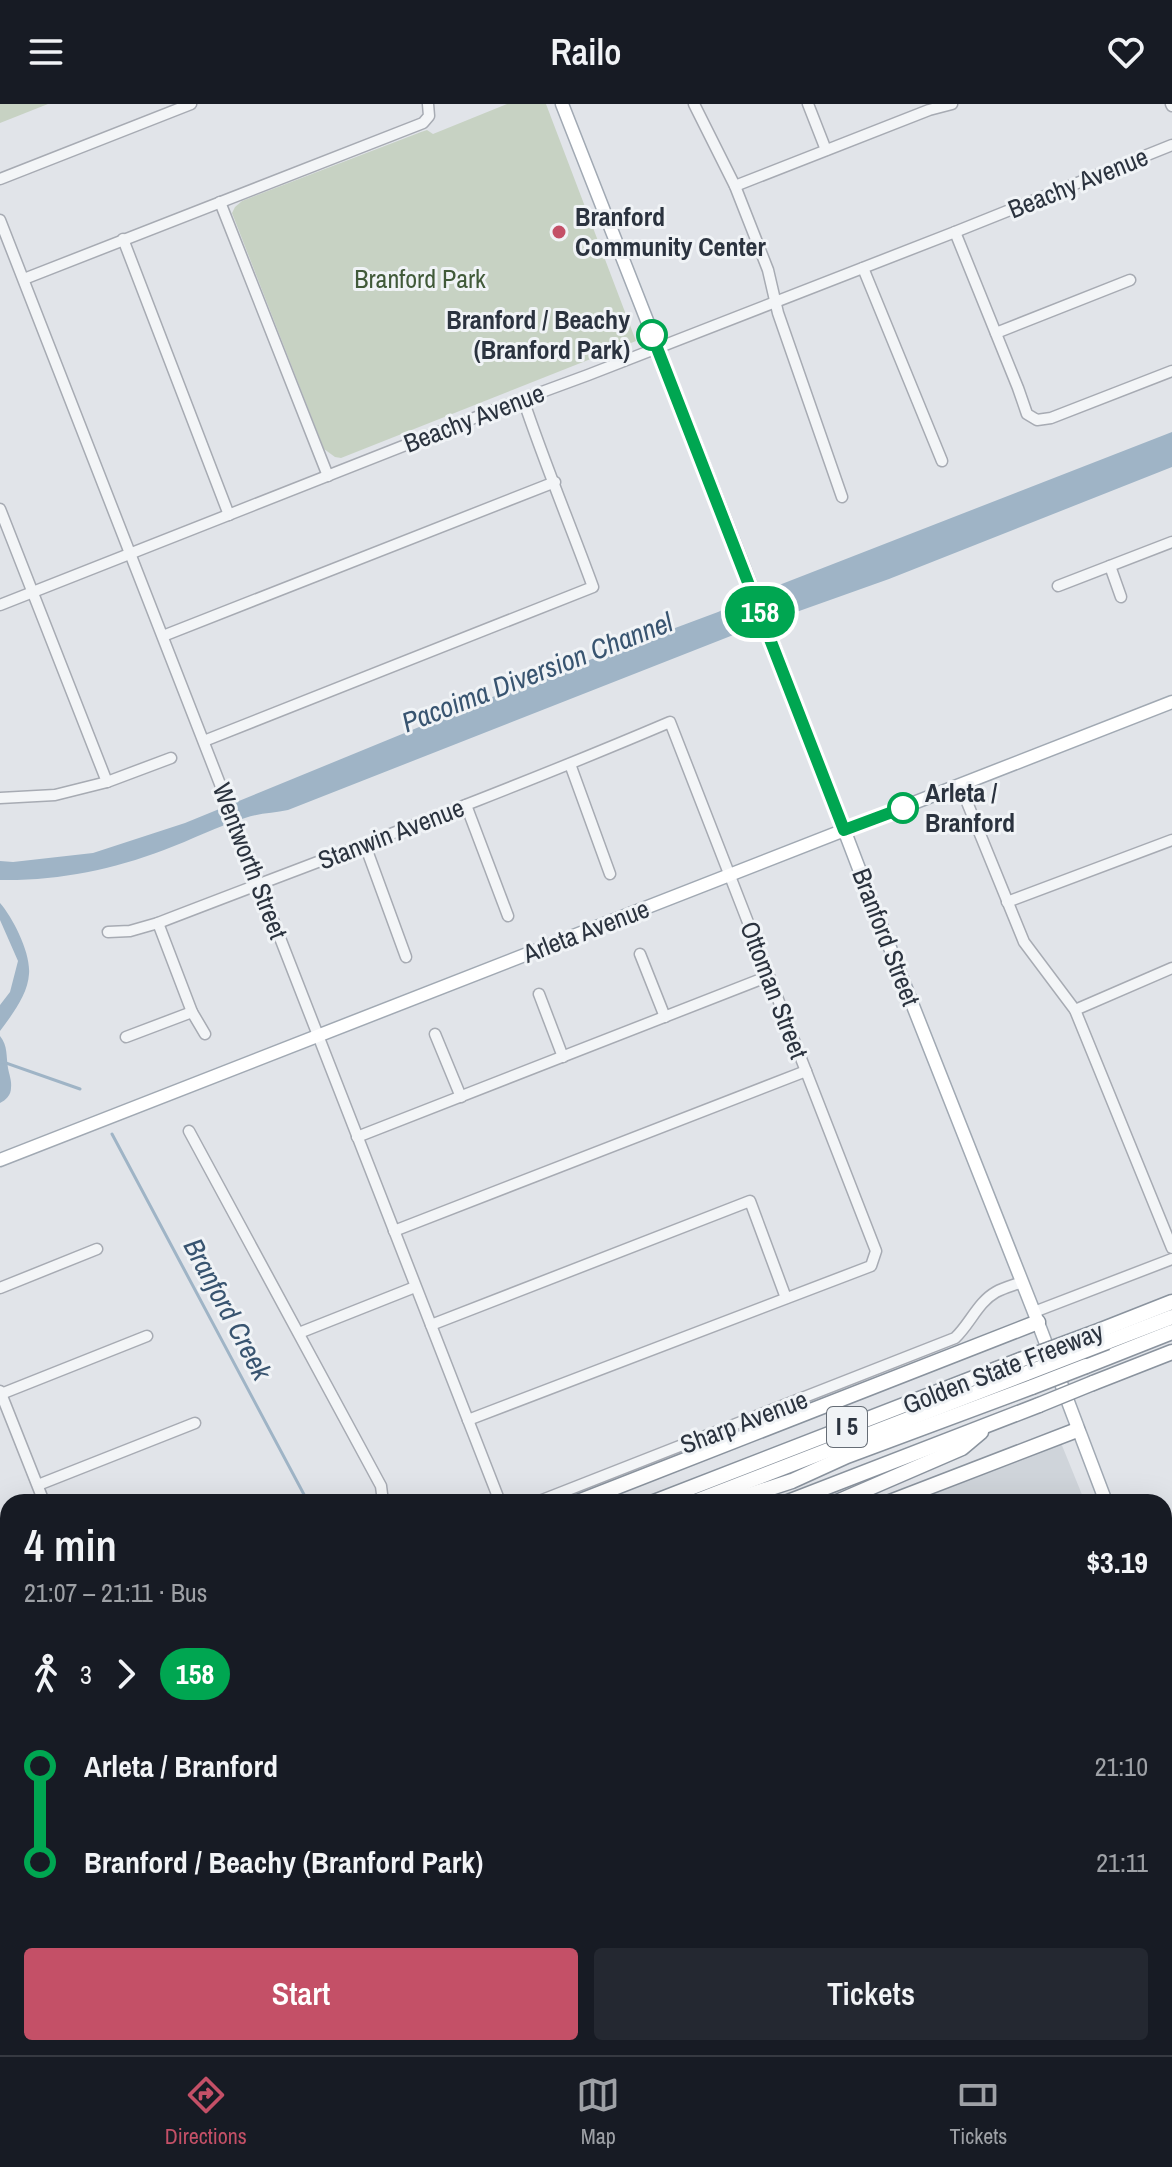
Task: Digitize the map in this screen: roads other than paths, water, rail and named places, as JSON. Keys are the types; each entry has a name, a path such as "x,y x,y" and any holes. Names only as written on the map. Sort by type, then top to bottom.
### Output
{"highway":[{"name":"Golden State Freeway","path":"677,1494 1026,1373 1172,1302"},
{"path":"598,1494 1036,1317"},
{"path":"1104,1336 1172,1317"},
{"path":"715,1494 1026,1373 1086,1366 1172,1332"},
{"name":"Golden State Freeway","path":"809,1494 1172,1352"},
{"path":"756,1494 847,1456 1026,1373"},
{"path":"856,1494 962,1448 994,1422"},
{"path":"911,1494 1077,1430"}],"main road":[{"name":"Branford Street","path":"562,104 1103,1494"},
{"name":"Arleta Avenue","path":"0,1160 1172,702"}],"street":[{"path":"0,179 191,104"},
{"path":"24,279 423,123 429,116 428,104"},
{"path":"694,104 735,186 768,270 778,313 842,497"},
{"path":"808,104 826,150"},
{"path":"735,186 928,107 952,104"},
{"name":"Beachy Avenue","path":"0,605 1172,145"},
{"path":"220,202 328,476"},
{"name":"Wentworth Street","path":"0,220 497,1494"},
{"path":"955,232 1027,414 1037,420 1051,418 1172,371"},
{"path":"123,239 229,515"},
{"path":"863,268 942,461"},
{"path":"996,333 1130,280"},
{"path":"204,741 593,587 555,482 543,460 523,399"},
{"path":"163,636 555,482"},
{"path":"0,509 107,782"},
{"path":"1058,586 1172,542"},
{"path":"1110,566 1121,597"},
{"name":"Stanwin Avenue","path":"108,932 130,931 158,923 365,845 670,722"},
{"name":"Ottoman Street","path":"670,722 876,1251 871,1266 786,1298"},
{"path":"0,798 55,795 107,782 171,758"},
{"path":"570,764 610,874"},
{"path":"960,785 1024,942 1075,1010 1172,1248"},
{"path":"466,805 508,916"},
{"path":"1007,902 1172,840"},
{"path":"365,845 406,957"},
{"path":"158,923 192,1012 205,1034"},
{"path":"640,954 665,1017"},
{"path":"1075,1010 1172,968"},
{"path":"357,1137 769,976"},
{"path":"539,994 563,1057"},
{"path":"126,1037 192,1012"},
{"path":"435,1034 461,1097"},
{"path":"394,1231 806,1071"},
{"path":"189,1131 381,1486 382,1494"},
{"path":"431,1325 750,1201 786,1298 468,1420"},
{"path":"0,1288 97,1249"},
{"path":"1036,1317 1172,1259"},
{"name":"Sharp Avenue","path":"557,1494 955,1338 987,1299 1022,1282"},
{"path":"299,1333 415,1287"},
{"path":"41,1494 0,1392 147,1336"},
{"path":"38,1485 195,1423"}],"water":[{"path":"1172,432 1172,467 288,810 245,818 164,850 104,869 42,879 0,880 0,861 93,853 185,823 517,687 718,612 774,587"},
{"path":"0,903 20,936 29,974 23,997 0,1031 0,1005 10,992 18,961 0,920"},
{"path":"0,1036 6,1047 11,1091 0,1103"}],"waterway":[{"name":"Branford Creek","path":"0,1061 80,1089"},
{"name":"Branford Creek","path":"112,1134 304,1494"}],"place":[{"name":"Branford Community Center","path":"559,232"},
{"name":"Branford / Beachy (Branford Park)","path":"652,335"},
{"name":"Arleta / Branford","path":"903,808"}],"park label":[{"name":"Branford Park","path":"420,279"}],"water label":[{"name":"Pacoima Diversion Channel","path":"537,672"}]}
